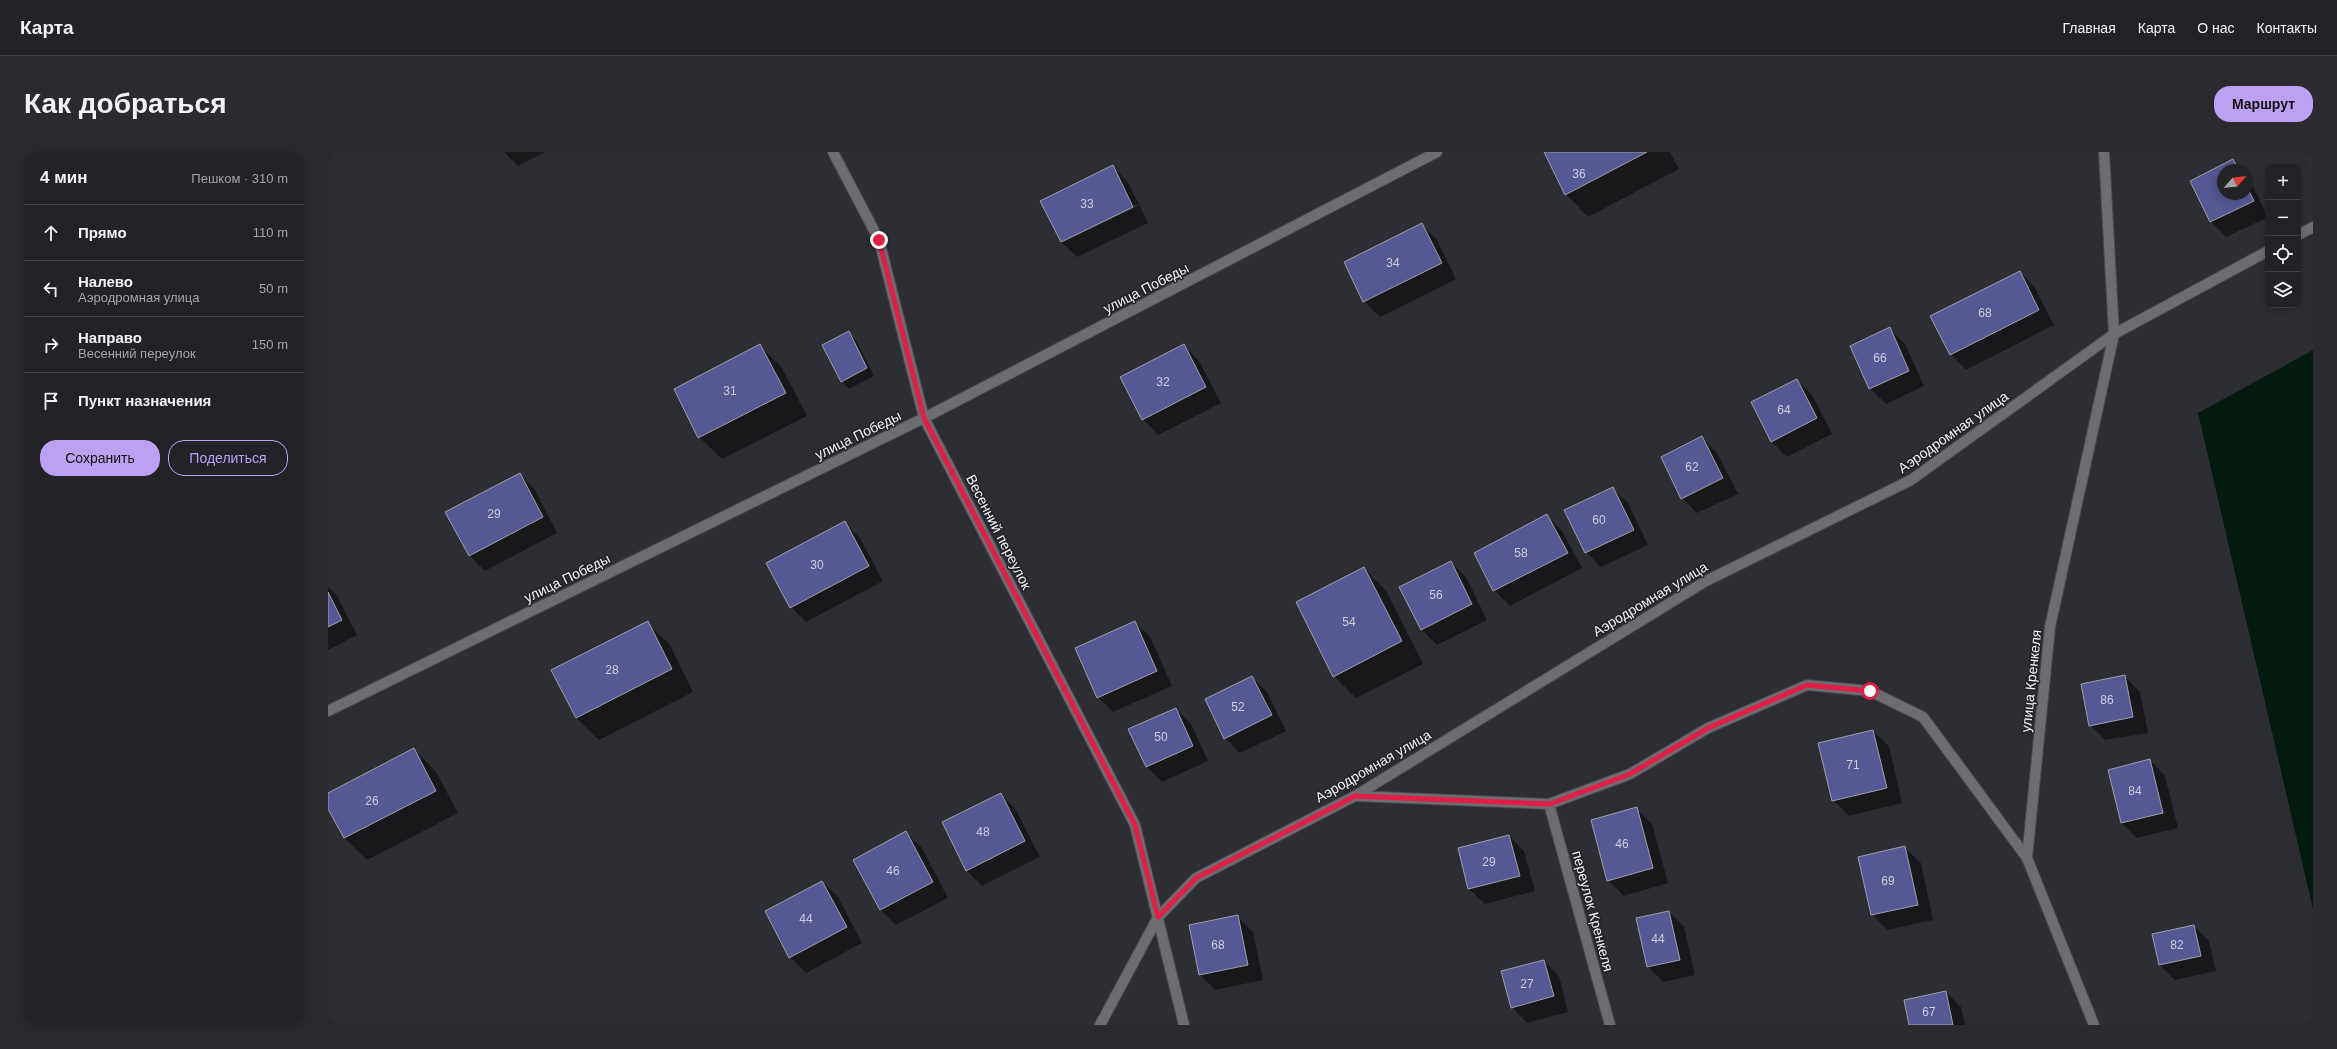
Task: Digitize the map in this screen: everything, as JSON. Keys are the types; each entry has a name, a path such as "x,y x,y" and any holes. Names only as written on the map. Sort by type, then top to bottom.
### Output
{"street":[{"name":"Весенний переулок","path":"833,152 879,240 924,418 1135,825 1184,1025"},
{"name":"улица Победы","path":"328,712 924,418 1438,152"},
{"name":"улица Кренкеля","path":"2094,1025 2027,858 2050,627 2114,334 2104,152"},
{"path":"2301,233 2313,227"},
{"name":"Аэродромная улица","path":"1100,1025 1158,917 1196,878 1355,796 1706,581 1911,480 2114,334 2265,253"},
{"path":"1355,796 1550,804 1630,774 1708,728 1807,685 1870,691 1923,717 2027,858"},
{"name":"переулок Кренкеля","path":"1550,804 1610,1025"}],"shaded area":[{"path":"2313,350 2313,909 2198,413"}],"building":[{"path":"1544,152 1647,152 1565,195"},
{"path":"2307,152 2313,152 2313,163"},
{"path":"2233,159 2236,164 2223,164"},
{"path":"1113,165 1133,207 1061,242 1040,201"},
{"path":"2217,167 2217,200 2253,199 2254,201 2210,222 2190,181"},
{"path":"1422,223 1442,263 1363,302 1344,262"},
{"path":"2020,271 2039,310 1950,355 1930,316"},
{"path":"1890,327 1909,371 1869,389 1850,346"},
{"path":"849,331 867,368 841,382 822,345"},
{"path":"760,344 786,393 698,438 674,389"},
{"path":"1184,344 1206,387 1142,420 1120,377"},
{"path":"1797,379 1817,418 1771,442 1751,402"},
{"path":"1702,436 1723,478 1681,499 1661,457"},
{"path":"520,473 543,517 469,556 445,512"},
{"path":"1613,487 1634,530 1585,553 1564,510"},
{"path":"1547,514 1568,553 1493,591 1474,553"},
{"path":"845,521 869,566 790,608 766,563"},
{"path":"1451,561 1472,604 1421,630 1399,587"},
{"path":"1364,567 1402,641 1333,677 1296,602"},
{"path":"328,592 342,620 328,627"},
{"path":"648,621 672,669 576,718 551,670"},
{"path":"1135,621 1157,671 1097,698 1075,648"},
{"path":"2125,675 2133,717 2089,726 2081,684"},
{"path":"1252,676 1272,715 1224,739 1205,699"},
{"path":"1176,708 1193,746 1146,767 1128,729"},
{"path":"1873,730 1887,788 1832,801 1818,743"},
{"path":"414,748 436,791 344,838 328,809 328,793"},
{"path":"2150,759 2163,813 2121,823 2108,770"},
{"path":"1001,793 1025,841 966,871 942,822"},
{"path":"1637,807 1653,868 1607,881 1591,820"},
{"path":"906,831 933,882 880,910 853,860"},
{"path":"1509,835 1520,876 1468,889 1458,848"},
{"path":"1905,846 1918,905 1871,915 1858,857"},
{"path":"822,881 847,927 789,958 765,911"},
{"path":"1669,911 1680,960 1647,967 1636,918"},
{"path":"1238,915 1248,965 1199,975 1189,925"},
{"path":"2194,925 2201,956 2159,965 2152,934"},
{"path":"1544,960 1554,996 1511,1008 1501,971"},
{"path":"1946,991 1953,1025 1909,1025 1904,1000"}],"route":[{"path":"879,240 924,418 1135,825 1158,917 1196,878 1355,796 1550,804 1630,774 1708,728 1807,685 1870,691"}]}
